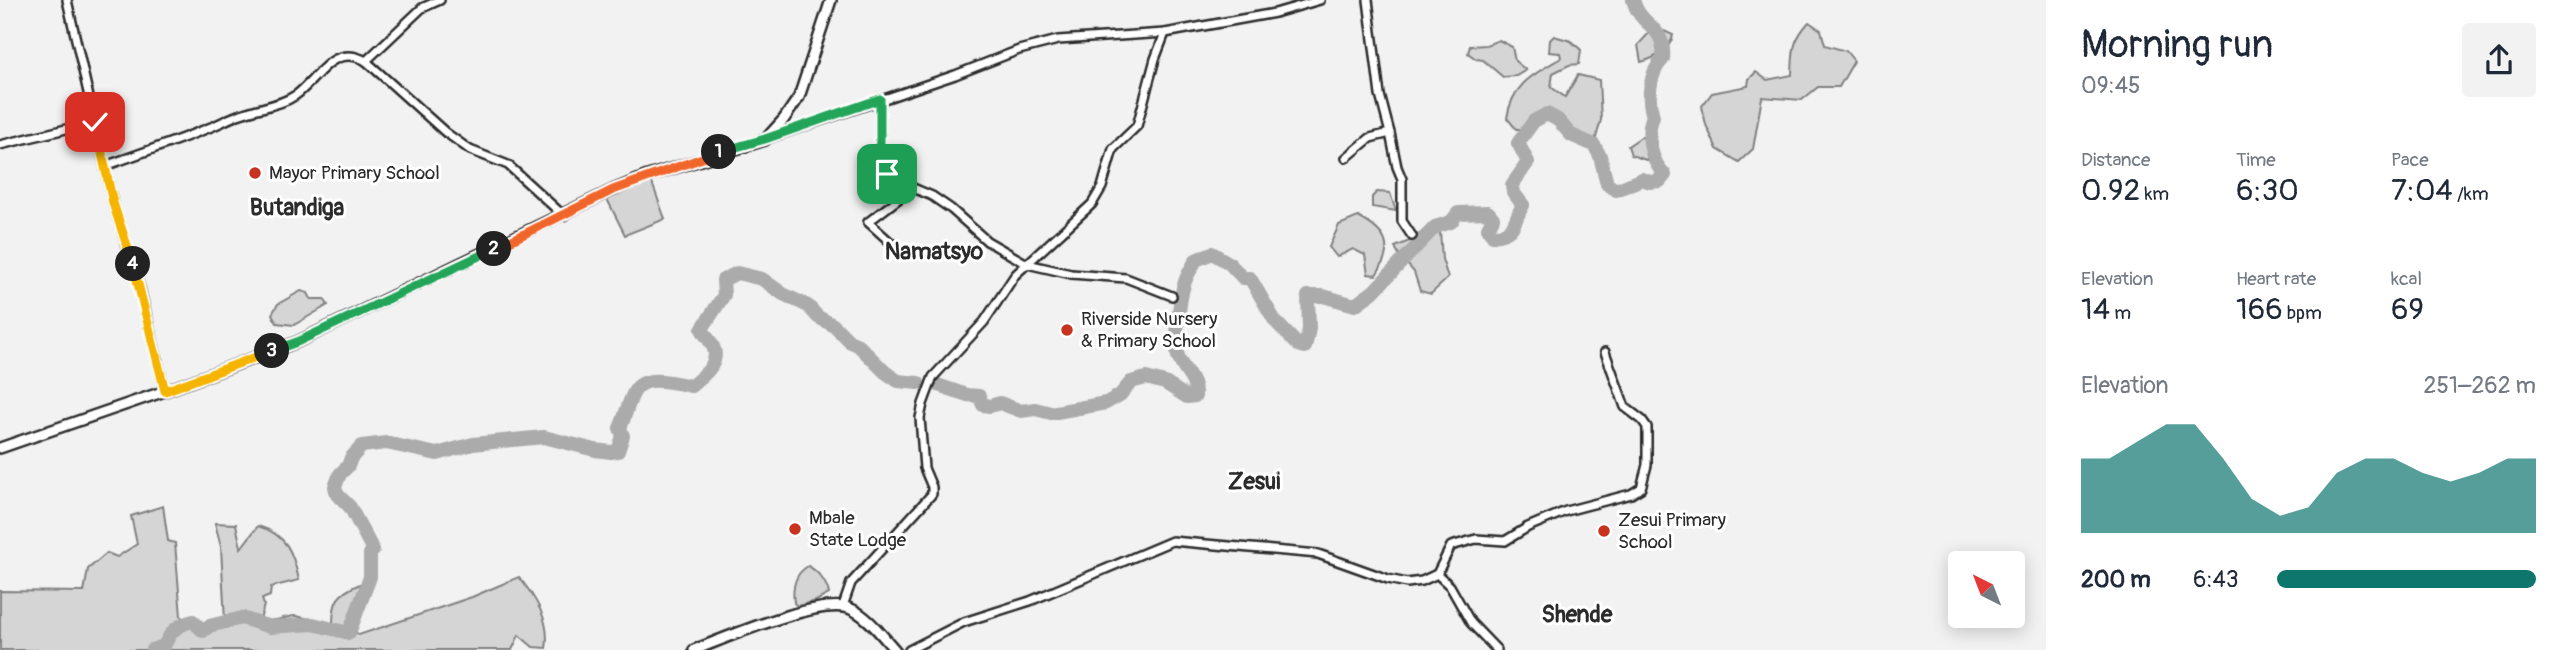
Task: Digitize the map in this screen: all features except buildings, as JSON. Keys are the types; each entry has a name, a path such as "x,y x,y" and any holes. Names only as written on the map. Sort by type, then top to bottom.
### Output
{"street":[{"path":"67,0 113,203 140,288 165,391"},
{"path":"366,61 422,8 440,0"},
{"path":"765,139 785,119 799,97 831,0"},
{"path":"0,448 297,342 645,177 955,75 1019,50 1058,40 1165,33 1275,13 1320,0"},
{"path":"1368,0 1380,95 1402,179 1402,221 1412,236"},
{"path":"843,606 851,583 932,494 924,468 920,412 933,377 977,331 1006,286 1076,221 1098,196 1113,149 1137,126 1165,33"},
{"path":"105,166 213,127 240,114 282,102 296,94 338,57 355,55 366,61 445,132 470,150 508,164 564,216"},
{"path":"880,99 880,151 883,167 892,180 932,196 951,209 986,241 1027,264 1071,274 1126,278 1171,296"},
{"path":"0,145 95,122"},
{"path":"1346,158 1370,138 1390,134"},
{"path":"898,249 868,222 913,188"},
{"path":"909,650 964,622 1041,597 1172,541 1318,554 1388,579 1407,583 1422,582 1437,574 1451,546 1476,539 1505,541 1532,525 1566,511 1631,494 1641,488 1647,465 1647,427 1625,407 1605,352"},
{"path":"1437,574 1450,586 1471,623 1497,650"},
{"path":"694,650 790,616 824,606 843,606 853,610 895,650"}],"shaded area":[{"path":"1809,22 1821,30 1825,45 1846,51 1854,61 1839,87 1818,87 1802,100 1762,97 1753,149 1739,162 1717,149 1706,125 1702,106 1712,93 1748,86 1749,79 1756,72 1767,80 1792,75 1795,46"},
{"path":"1664,31 1673,35 1669,45 1656,56 1641,62 1638,45 1649,33"},
{"path":"1554,36 1571,41 1581,50 1579,64 1569,65 1553,73 1551,87 1565,97 1578,75 1599,80 1601,120 1594,145 1571,135 1558,120 1547,114 1525,129 1516,129 1507,118 1519,88 1533,75 1561,58 1560,53 1549,52 1550,40"},
{"path":"1499,40 1512,47 1515,61 1526,70 1516,76 1503,77 1483,60 1468,53 1470,46 1486,45"},
{"path":"1641,137 1647,138 1653,152 1646,160 1631,155 1628,146"},
{"path":"651,180 665,219 625,235 606,197"},
{"path":"1377,192 1390,193 1396,211 1372,207 1372,197"},
{"path":"1358,217 1376,228 1385,241 1385,256 1376,275 1368,274 1365,255 1353,249 1337,257 1329,247 1339,225"},
{"path":"1427,228 1440,231 1442,259 1448,278 1431,294 1420,291 1414,272 1395,247 1412,240"},
{"path":"301,291 308,293 311,299 324,299 328,305 294,325 277,323 272,314 278,304"},
{"path":"163,506 168,541 175,543 181,616 185,623 193,621 203,626 225,622 221,547 215,523 236,524 241,548 258,526 276,534 282,540 291,553 297,570 299,580 271,587 270,596 262,599 264,605 260,620 297,616 333,625 338,599 346,591 360,584 365,605 354,631 359,635 472,597 519,577 536,601 544,619 546,648 533,647 519,635 512,650 0,650 0,591 84,592 88,569 107,553 117,557 137,544 131,516"},
{"path":"808,566 822,578 829,594 797,606 793,597 795,582"}],"waterway":[{"path":"935,384 967,395 979,396 983,405 1000,403 1021,411 1035,409 1051,413 1106,403 1120,395 1131,382 1146,378 1165,383 1187,397 1195,396 1192,380 1178,356 1177,342 1182,291 1196,260 1212,253 1229,263 1243,278 1250,278 1275,321 1298,345 1305,347 1309,329 1308,296 1323,296 1355,305 1373,292 1435,227 1451,222 1458,213 1488,212 1493,218 1488,228 1493,236 1510,230 1523,205 1513,192 1512,185 1528,162 1518,143 1534,121 1547,114 1558,120 1571,135 1594,145 1600,156 1607,184 1616,190 1642,179 1660,181 1665,175 1656,163 1651,147 1653,116 1650,94 1652,78 1663,59 1663,48 1661,39 1641,17 1633,0"},
{"path":"152,650 164,646 175,629 193,621 203,631 209,626 242,618 270,627 313,624 349,633 370,577 370,554 373,550 350,507 337,494 335,487 340,474 362,446 386,443 437,454 473,444 544,437 595,450 618,451 623,436 620,428 632,396 639,386 652,381 691,386 712,365 714,349 702,329 724,295 723,280 737,273 762,279 783,294 808,306 898,381 918,383"}],"place":[{"name":"Mayor Primary School","path":"255,173"},
{"name":"Riverside Nursery & Primary School","path":"1067,330"},
{"name":"Mbale State Lodge","path":"795,529"},
{"name":"Zesui Primary School","path":"1604,531"}],"district":[{"name":"Butandiga","path":"297,207"},
{"name":"Namatsyo","path":"934,251"},
{"name":"Zesui","path":"1254,481"},
{"name":"Shende","path":"1577,614"}],"route":[{"path":"95,122 113,203 140,288 165,391 297,342 564,216 613,190 880,99 880,151 887,174"}]}
